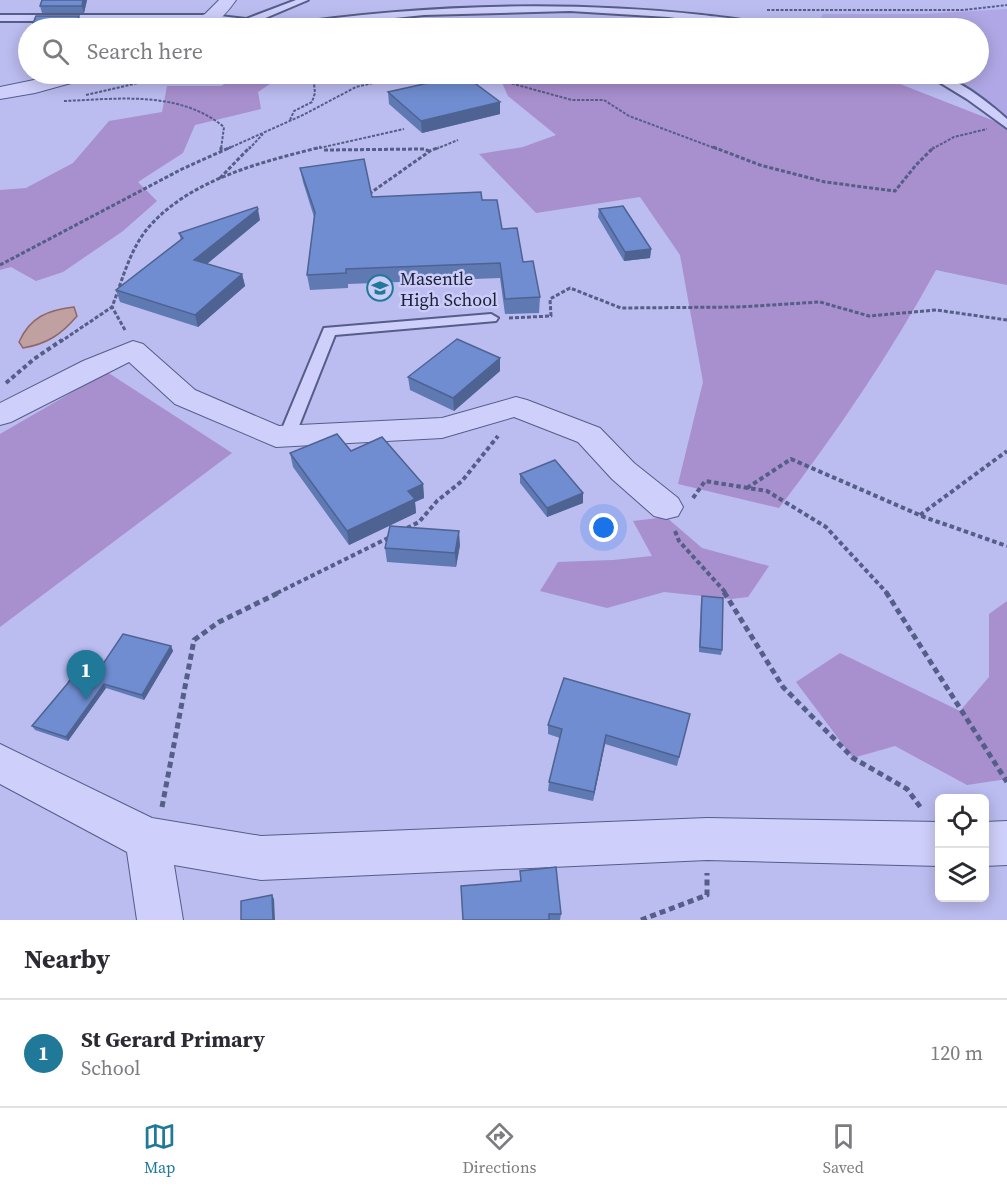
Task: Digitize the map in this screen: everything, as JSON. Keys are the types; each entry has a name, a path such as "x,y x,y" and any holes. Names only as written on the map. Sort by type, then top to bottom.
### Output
{"street":[{"path":"211,18 228,0"},
{"path":"0,93 46,84"},
{"path":"0,415 93,367 133,350 185,397 276,437 442,428 516,407 589,435 623,471 666,507"},
{"path":"0,763 152,840 261,858 933,830"},
{"path":"152,840 160,920"},
{"path":"989,844 1007,843"}],"lane":[{"path":"257,18 303,0"},
{"path":"359,18 557,8 667,14 695,18"},
{"path":"0,18 211,18"},
{"path":"951,84 965,91 1007,125"},
{"path":"287,436 329,331 491,318"}],"path":[{"path":"758,10 952,10 1007,5"},
{"path":"289,121 294,111 312,102 315,93 314,84"},
{"path":"0,265 182,169 289,121 356,87 369,84"},
{"path":"514,84 572,100 604,100 629,116 760,165 825,182 896,191 927,150 952,136 1007,125"},
{"path":"59,101 148,100 187,105 217,119 224,127 221,152"},
{"path":"0,388 34,359 112,307 130,261 148,228 166,209 184,196 234,173 404,129"},
{"path":"218,181 264,132"},
{"path":"364,197 430,152 458,140"},
{"path":"317,150 388,152 424,149 430,152"},
{"path":"491,318 550,316 550,299 570,288 621,308 738,307 820,302 869,316 936,310 1007,320"},
{"path":"112,307 124,327 133,350"},
{"path":"152,840 194,640 219,622 419,522 438,501 462,481 504,428 516,407"},
{"path":"920,515 1007,451"},
{"path":"747,488 791,459 969,535 1007,546"},
{"path":"933,830 907,789 853,758 783,687 731,599 679,541 666,507 691,502 705,481 767,491 826,527 885,590 1007,782"},
{"path":"641,920 708,895 707,839"}],"shaded area":[{"path":"1007,9 1007,119 958,84 989,84 989,18 821,18 823,14 922,14"},
{"path":"225,84 270,84 258,92 261,109 195,125 183,153 138,182 157,201 123,231 63,272 36,281 11,267 0,270 0,190 26,188 73,163 109,121 162,112 167,86 221,86"},
{"path":"503,84 900,84 1007,126 1007,285 936,270 862,392 822,451 779,508 678,484 703,382 680,255 640,197 536,213 479,154 523,147 556,135 508,96"},
{"path":"74,307 77,316 60,333 47,341 23,348 19,342 23,333 34,321 56,310"},
{"path":"107,372 232,453 0,627 0,434"},
{"path":"666,517 702,548 769,566 748,597 731,599 664,592 607,608 540,591 558,562 652,556 633,521"},
{"path":"1007,601 1007,779 967,785 895,746 853,758 796,682 840,653 960,711 989,677 989,614"}],"building":[{"path":"42,0 83,0 82,6 40,6"},
{"path":"36,16 79,16 78,18 35,18"},
{"path":"424,84 476,84 500,102 421,121 388,92"},
{"path":"364,159 372,197 481,192 482,200 497,200 502,229 517,228 523,262 533,261 540,297 505,299 500,263 346,269 346,273 307,275 315,212 300,168"},
{"path":"623,206 651,249 625,252 599,209"},
{"path":"257,207 258,209 194,260 242,274 195,315 116,290 183,238 179,233"},
{"path":"457,339 500,358 453,398 408,377"},
{"path":"337,434 351,451 382,437 423,484 408,491 415,499 347,531 290,453"},
{"path":"555,460 583,493 547,508 520,474"},
{"path":"390,526 459,531 455,553 385,548"},
{"path":"702,596 723,598 722,650 700,647"},
{"path":"123,634 171,646 142,695 104,684 66,737 32,726 68,683 80,663 101,667"},
{"path":"564,678 690,714 679,757 606,735 594,792 549,782 562,729 548,725"},
{"path":"556,867 561,914 549,914 549,920 463,920 461,886 521,881 520,871"},
{"path":"272,895 273,920 241,920 241,901"}],"place":[{"name":"Masentle High School","path":"380,288"},
{"name":"St Gerard Primary","path":"86,700"}]}
